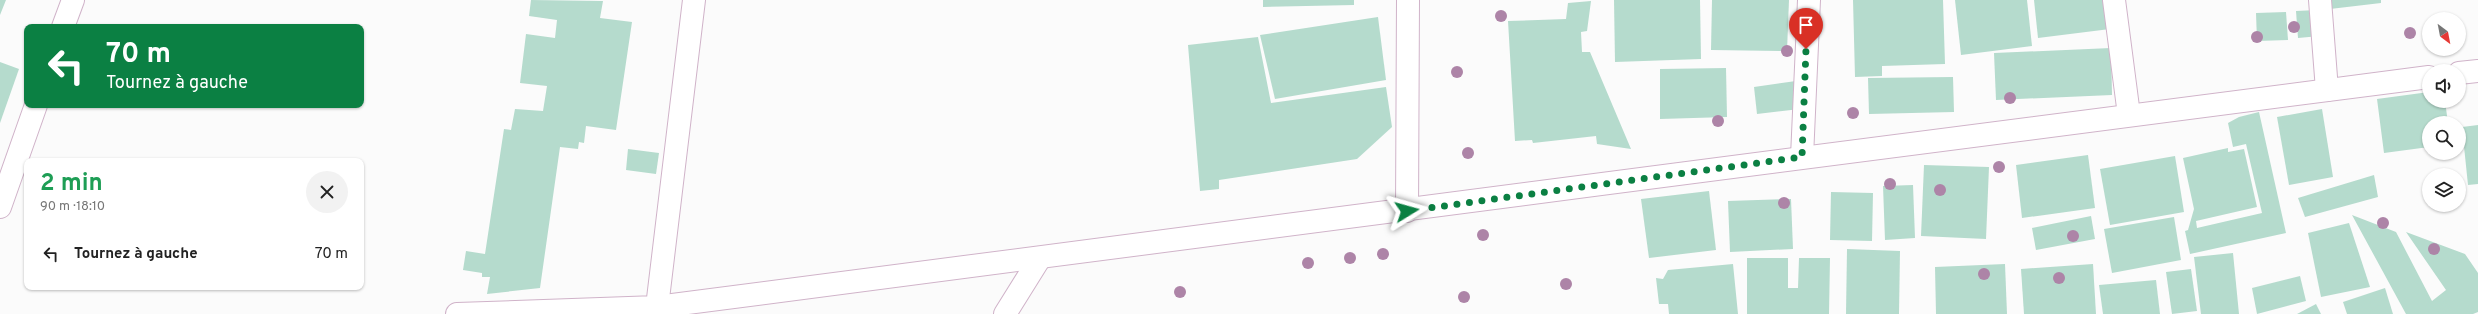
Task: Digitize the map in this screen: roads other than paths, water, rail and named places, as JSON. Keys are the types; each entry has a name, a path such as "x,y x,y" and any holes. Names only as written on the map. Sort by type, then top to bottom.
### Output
{"street":[{"path":"64,24 73,0"},
{"path":"656,311 694,0"},
{"path":"1407,211 1408,0"},
{"path":"1802,157 1808,0"},
{"path":"2114,0 2129,116"},
{"path":"2320,0 2327,90"},
{"path":"2466,72 2478,71"},
{"path":"457,314 656,311 1040,258 1407,211 1802,157 2422,78"},
{"path":"0,207 35,108"},
{"path":"1005,314 1040,258"}]}
